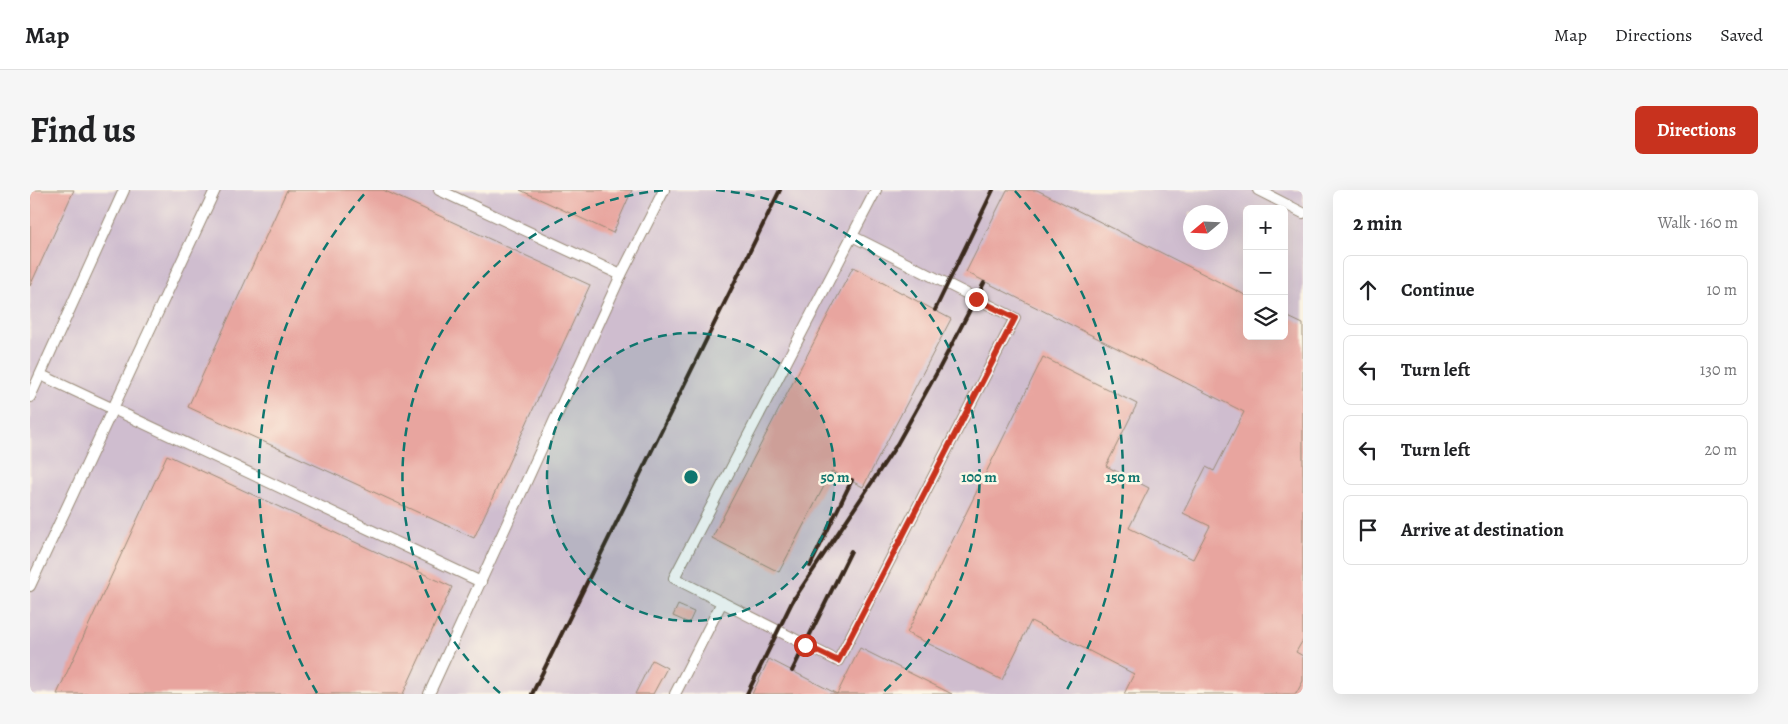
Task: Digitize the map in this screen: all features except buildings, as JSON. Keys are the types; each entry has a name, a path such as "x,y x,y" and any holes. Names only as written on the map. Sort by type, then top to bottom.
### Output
{"lane":[{"path":"30,397 124,190"},
{"path":"30,586 215,190"},
{"path":"439,190 621,275"},
{"path":"429,694 621,275 664,190"},
{"path":"852,236 1015,318 838,661 674,578 852,236 876,190"},
{"path":"1258,190 1303,213"},
{"path":"41,375 481,582"},
{"path":"675,694 722,602"}],"shaded area":[{"path":"30,190 1303,190 1303,694 30,694"}],"railway":[{"path":"532,694 780,190"},
{"path":"935,310 993,190"},
{"path":"792,602 896,446 984,283"},
{"path":"810,566 852,480"},
{"path":"792,671 851,551"},
{"path":"747,694 794,598"}],"route":[{"path":"805,645 838,661 1015,318 976,299"}]}
